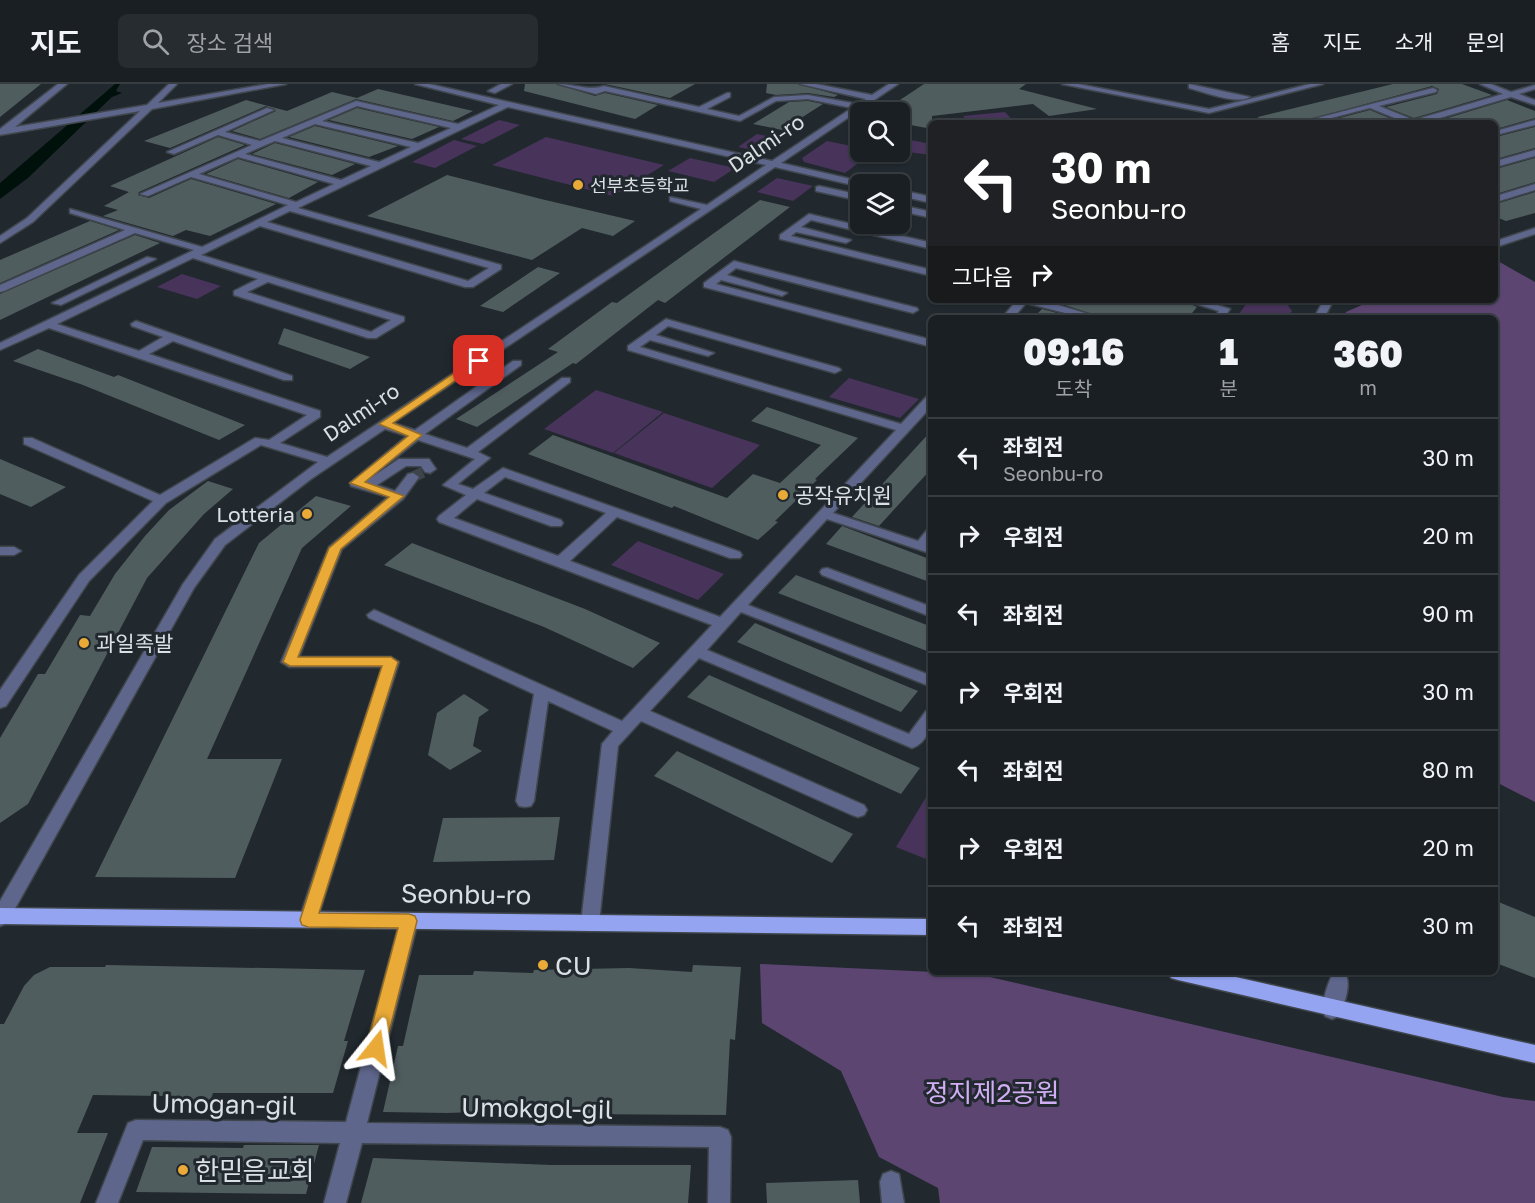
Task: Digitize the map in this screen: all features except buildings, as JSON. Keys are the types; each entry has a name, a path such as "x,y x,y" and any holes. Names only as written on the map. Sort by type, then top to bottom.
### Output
{"main road":[{"name":"Seonbu-ro","path":"0,917 928,927"},
{"path":"1190,975 1332,1010 1535,1054"}],"street":[{"path":"2,133 63,84"},
{"path":"0,240 30,220 173,84"},
{"path":"2,133 282,84"},
{"path":"419,84 850,182"},
{"path":"461,84 553,106"},
{"path":"492,91 508,84"},
{"path":"562,84 596,92 608,86 740,119 774,99 808,97 850,105"},
{"path":"804,84 874,98"},
{"name":"Dalmi-ro","path":"867,102 894,84"},
{"path":"1066,84 1209,111 1319,84"},
{"path":"1484,84 1535,103"},
{"path":"1190,87 1221,95 1269,96"},
{"path":"1190,87 1215,120"},
{"path":"1424,120 1535,87"},
{"path":"1314,120 1433,90"},
{"path":"700,110 727,95"},
{"path":"1137,97 1162,98 1177,95"},
{"path":"676,104 685,100"},
{"path":"145,194 356,103 458,127"},
{"path":"0,347 507,104"},
{"path":"1371,106 1406,120"},
{"path":"171,152 270,110"},
{"name":"Dalmi-ro","path":"0,917 188,587 220,542 328,461 850,113"},
{"path":"315,121 418,146"},
{"path":"1498,132 1535,122"},
{"path":"216,132 260,144"},
{"path":"273,138 379,165"},
{"path":"1498,163 1535,153"},
{"path":"236,154 342,183"},
{"path":"189,174 497,267 469,285 259,223"},
{"path":"1498,198 1535,187"},
{"path":"819,189 850,196"},
{"path":"910,195 928,199"},
{"path":"673,199 709,208"},
{"path":"910,210 928,214"},
{"path":"73,211 135,229 267,278 400,319 372,336 238,293 267,278"},
{"path":"928,245 809,217 783,237 928,272"},
{"path":"795,228 846,240"},
{"path":"0,289 135,229"},
{"path":"1498,242 1535,231"},
{"path":"391,262 418,245"},
{"path":"57,303 151,259"},
{"path":"913,310 734,264 708,285 928,343"},
{"path":"718,276 782,292"},
{"path":"106,280 126,287"},
{"path":"304,314 331,298"},
{"path":"1010,315 1020,303"},
{"path":"1040,303 1086,315"},
{"path":"1200,303 1225,309 1221,315"},
{"path":"835,370 666,322 632,348 903,428"},
{"path":"48,324 140,355 288,378"},
{"path":"136,324 172,337 214,366 316,414 271,444"},
{"path":"648,336 708,353"},
{"path":"140,355 172,337"},
{"path":"398,496 356,483 416,435 517,363"},
{"path":"469,453 566,380"},
{"path":"590,923 610,744 928,402"},
{"path":"384,424 484,458 449,485 556,523"},
{"path":"28,441 161,500"},
{"path":"0,702 84,578 161,500 259,441 328,461"},
{"path":"367,486 403,462 425,462 430,469"},
{"path":"722,623 444,519 503,472 735,555"},
{"path":"308,920 391,662 290,662 336,548 398,496 413,477"},
{"path":"560,562 615,512"},
{"path":"824,514 926,548"},
{"path":"827,572 928,610"},
{"path":"738,606 928,680"},
{"path":"374,615 624,729"},
{"path":"696,651 912,741 928,720"},
{"path":"525,801 542,691"},
{"path":"639,713 858,810"},
{"path":"335,1203 409,921"},
{"path":"1332,1010 1339,981"},
{"name":"Umogan-gil","path":"107,1203 136,1130 354,1132"},
{"name":"Umokgol-gil","path":"354,1132 720,1137 719,1203"}],"shaded area":[{"path":"115,84 120,84 116,91 122,93 112,97 28,178 0,199 0,183"},
{"path":"1005,112 1012,120 967,120 963,116"},
{"path":"499,120 520,125 483,144 461,139"},
{"path":"757,134 781,139 763,152 738,147"},
{"path":"546,137 664,165 613,196 492,165"},
{"path":"454,140 477,146 435,168 412,162"},
{"path":"910,140 928,143 928,155 910,152"},
{"path":"827,141 850,146 850,162 860,162 845,173 804,162 802,158"},
{"path":"690,158 735,168 714,182 668,171"},
{"path":"777,178 813,186 793,201 757,192"},
{"path":"182,274 221,286 197,299 157,287"},
{"path":"1247,303 1286,303 1292,311 1289,315 1239,314"},
{"path":"849,378 919,399 900,418 829,397"},
{"path":"596,390 663,412 613,453 544,429"},
{"path":"664,413 760,445 712,488 614,453"},
{"path":"638,541 724,574 698,600 611,565"},
{"path":"928,794 928,860 896,847"}],"green space":[{"path":"1498,261 1535,282 1535,802 1498,783 1498,315 1344,315 1346,312 1366,303 1498,303"},
{"name":"정지제2공원","path":"760,964 928,972 928,975 981,975 1503,1097 1535,1101 1535,1203 940,1203 938,1188 879,1157 841,1071 762,1023"}],"tunnel":[{"path":"413,477 430,469"}],"place":[{"name":"선부초등학교","path":"578,185"},
{"name":"공작유치원","path":"783,495"},
{"name":"Lotteria","path":"307,514"},
{"name":"과일족발","path":"84,643"},
{"name":"CU","path":"543,965"},
{"name":"한믿음교회","path":"183,1170"}],"route":[{"path":"376,1048 409,921 308,920 391,662 290,662 336,548 398,496 356,483 416,435 384,424 479,361"}]}
